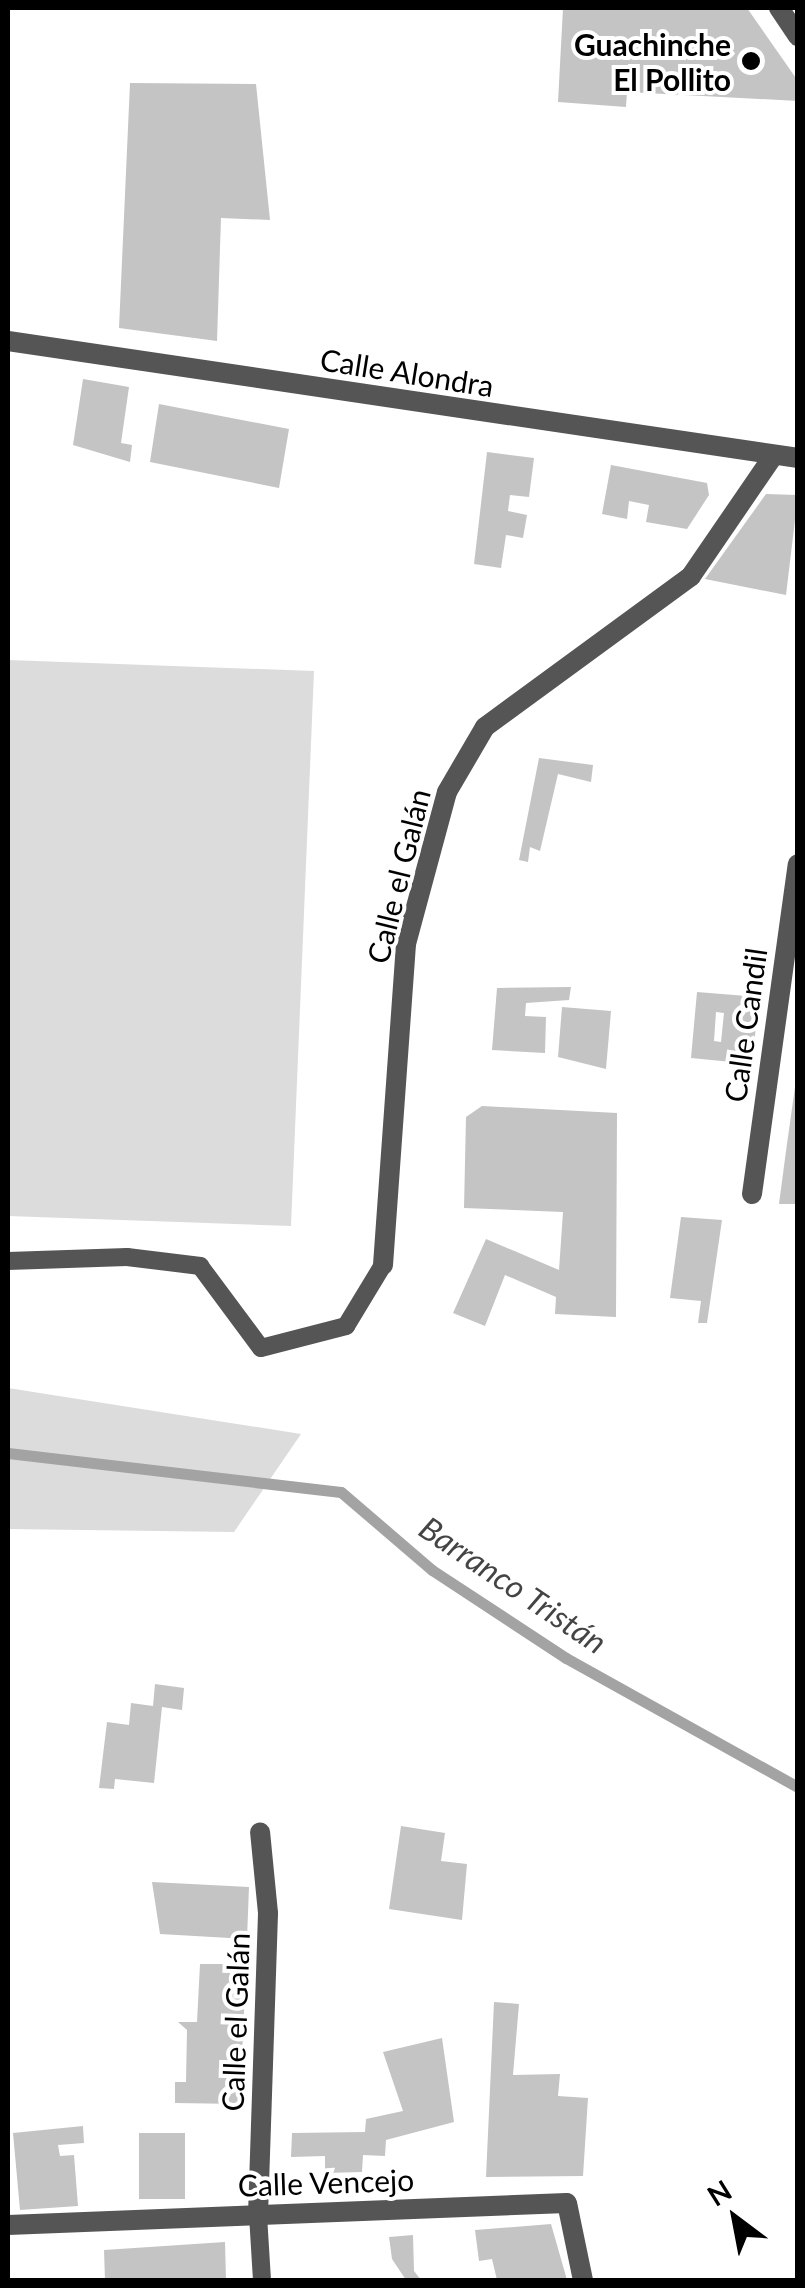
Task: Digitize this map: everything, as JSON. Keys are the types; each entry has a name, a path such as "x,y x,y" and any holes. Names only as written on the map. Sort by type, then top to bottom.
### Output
{"street":[{"path":"779,8 798,36"},
{"name":"Calle Alondra","path":"8,341 772,458 798,458"},
{"name":"Calle el Galán","path":"383,1265 406,944 446,792 485,726 691,576 772,458"},
{"name":"Calle Candil","path":"752,1194 798,864"},
{"name":"Calle el Galán","path":"258,2215 268,1913 260,1832"},
{"name":"Calle Vencejo","path":"8,2225 567,2202 583,2280"}],"lane":[{"path":"8,1261 128,1257 200,1266 261,1348 346,1326 383,1265"},
{"path":"258,2215 262,2280"}],"shaded area":[{"path":"8,660 314,671 291,1226 8,1216"},
{"path":"8,1388 301,1434 234,1532 8,1529"}],"building":[{"path":"563,8 747,8 798,81 798,101 627,92 626,107 558,102"},
{"path":"130,83 256,84 270,220 221,218 217,341 119,328"},
{"path":"83,379 129,387 121,443 132,445 130,462 73,445"},
{"path":"159,404 289,429 279,488 150,462"},
{"path":"487,452 534,458 529,497 510,495 508,511 527,515 523,538 506,535 501,568 474,564"},
{"path":"611,465 707,483 709,495 687,529 646,522 649,505 629,501 627,519 602,514"},
{"path":"766,494 798,495 786,595 705,579"},
{"path":"539,758 593,765 591,782 558,774 540,851 530,847 528,862 519,860"},
{"path":"571,987 569,1000 526,1003 525,1016 546,1017 545,1053 492,1050 497,988"},
{"path":"697,992 759,997 752,1064 691,1058","holes":["716,1012 724,1013 721,1042 714,1041"]},
{"path":"562,1007 611,1011 606,1069 558,1057"},
{"path":"795,1087 798,1204 779,1204 786,1151"},
{"path":"482,1106 617,1113 616,1317 555,1314 556,1297 505,1275 485,1326 453,1313 486,1239 559,1270 563,1212 464,1208 466,1117"},
{"path":"681,1217 722,1220 707,1323 698,1323 701,1301 670,1298"},
{"path":"155,1684 184,1688 182,1710 162,1707 154,1783 115,1779 114,1789 99,1788 107,1722 129,1725 131,1703 153,1706"},
{"path":"401,1826 445,1833 441,1861 467,1864 462,1920 389,1909"},
{"path":"152,1882 249,1887 247,1939 160,1934"},
{"path":"200,1964 246,1964 240,2104 175,2103 175,2082 186,2082 187,2030 178,2022 197,2022"},
{"path":"494,2002 519,2004 513,2075 560,2074 558,2096 588,2098 583,2176 486,2177"},
{"path":"442,2038 454,2122 386,2140 385,2156 363,2155 362,2172 325,2173 325,2156 291,2157 292,2133 365,2132 366,2119 403,2111 383,2052"},
{"path":"83,2126 84,2143 58,2145 60,2156 74,2155 78,2206 20,2210 13,2133"},
{"path":"139,2133 185,2133 185,2199 139,2199"},
{"path":"551,2224 567,2280 497,2280 492,2259 479,2261 475,2230"},
{"path":"413,2235 414,2271 421,2280 406,2280 392,2259 389,2237"},
{"path":"225,2242 226,2280 105,2280 104,2250"}],"waterway":[{"name":"Barranco Tristán","path":"8,1453 341,1492 432,1570 566,1658 798,1787"}],"place":[{"name":"Guachinche El Pollito","path":"751,61"}]}
